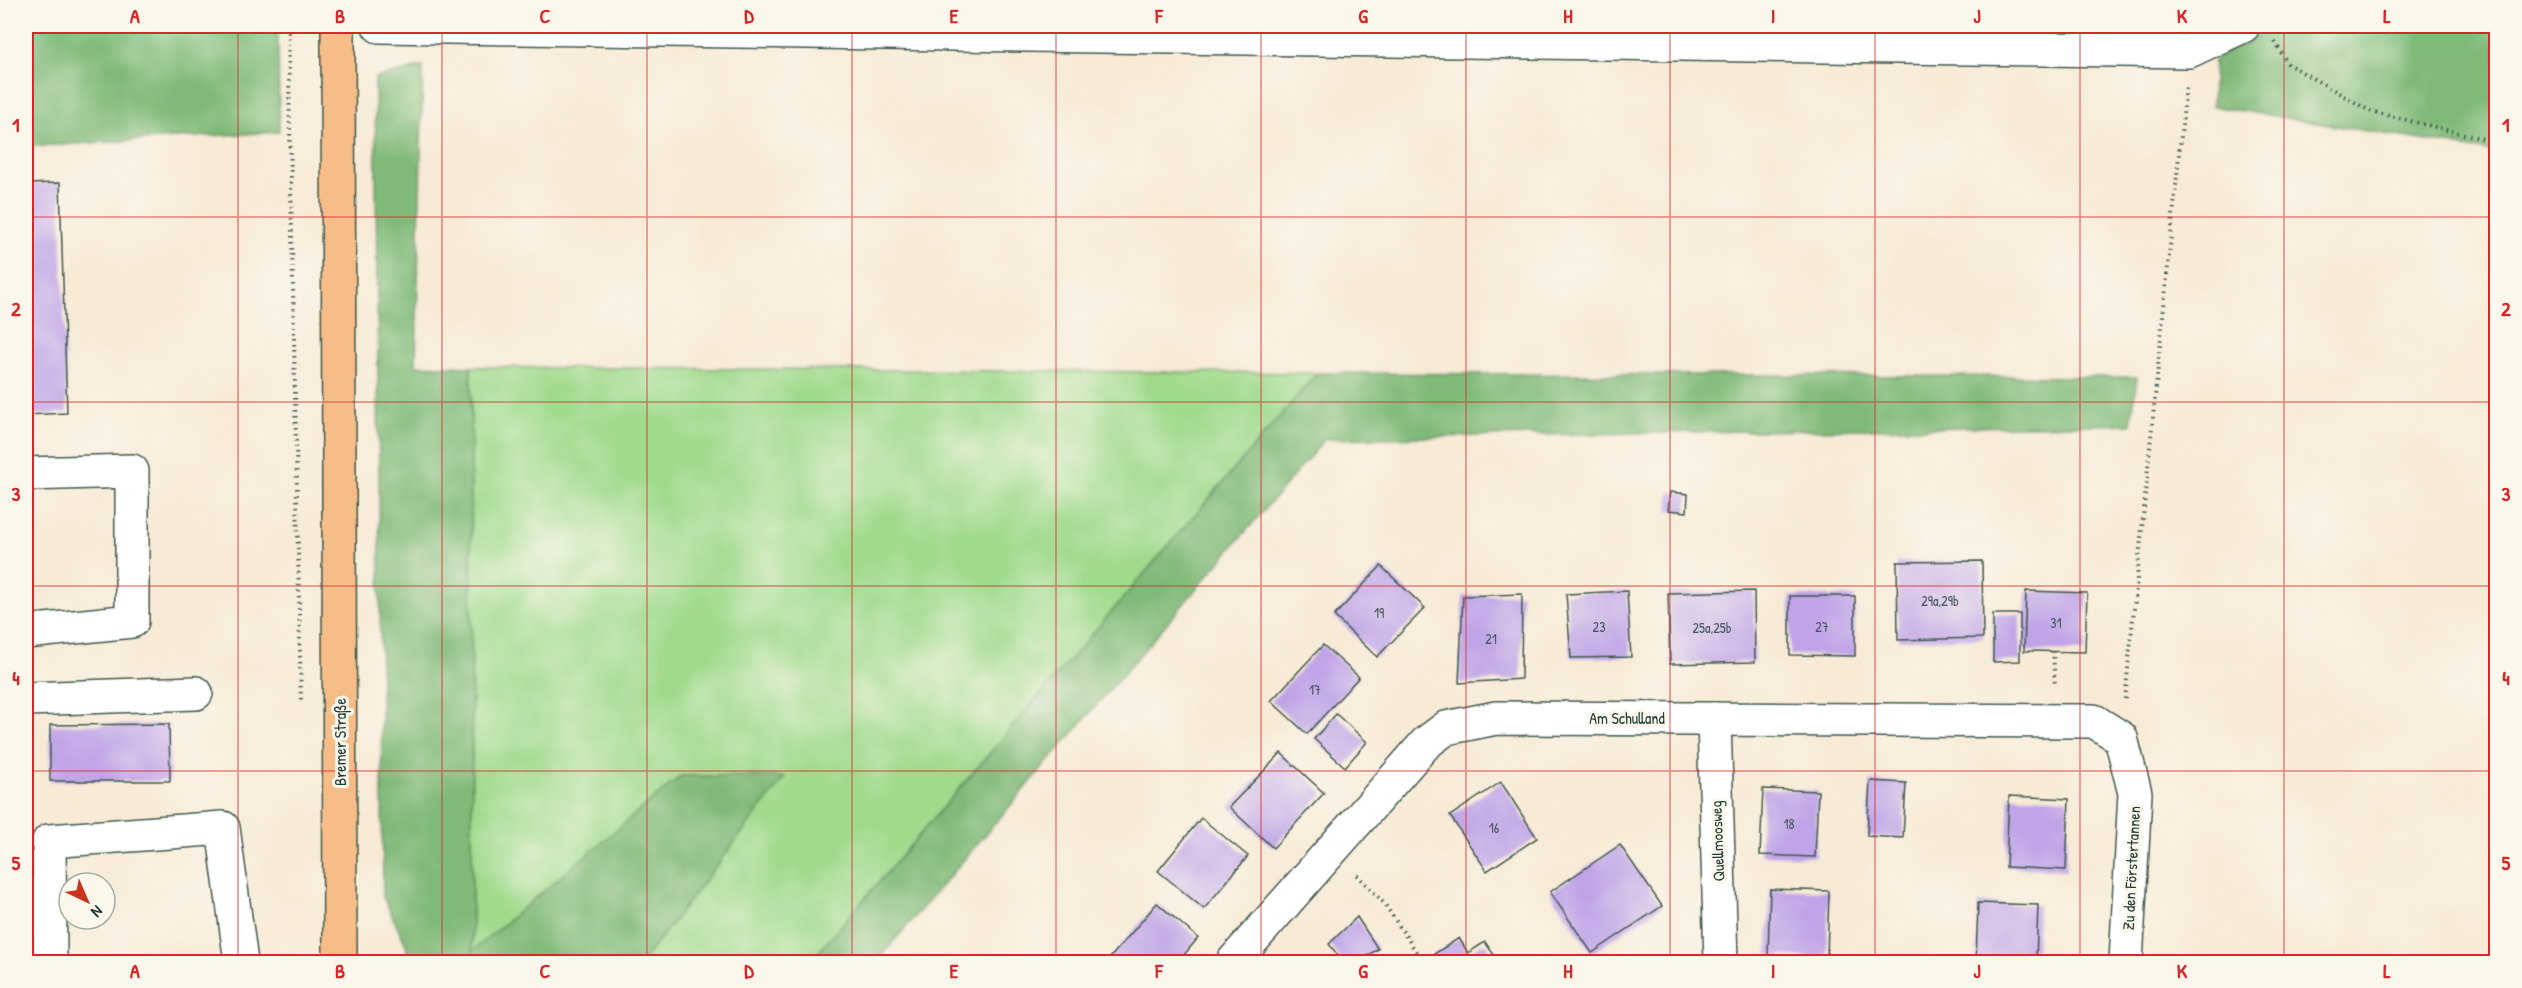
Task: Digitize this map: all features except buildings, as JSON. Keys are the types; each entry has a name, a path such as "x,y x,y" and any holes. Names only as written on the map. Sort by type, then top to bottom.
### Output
{"main road":[{"name":"Bremer Straße","path":"338,26 340,963"}],"street":[{"path":"379,26 2189,51 2257,30"},
{"path":"26,474 132,471 132,621 26,632"},
{"path":"26,699 196,693"},
{"name":"Am Schulland","path":"1233,963 1405,765 1446,728 1496,718 2094,721 2121,738"},
{"name":"Quellmoosweg","path":"1714,719 1721,963"},
{"name":"Zu den Förstertannen","path":"2121,738 2135,793 2126,963"},
{"path":"50,963 49,841 223,828 241,963"}],"path":[{"path":"288,26 301,713"},
{"path":"2257,30 2288,64 2370,111 2496,142"},
{"path":"2121,738 2189,51"},
{"path":"1354,873 1384,903 1425,963 1436,958"},
{"path":"391,954 391,963"},
{"path":"1337,963 1339,957"}],"green space":[{"path":"26,26 278,26 279,132 26,147"},
{"path":"2276,26 2496,26 2496,152 2212,106 2214,59"},
{"path":"423,66 416,365 471,367 472,951 681,776 785,777 642,962 406,962 407,947 383,897 375,78"},
{"path":"471,367 1317,373 810,962 642,962 784,777 681,776 472,952"},
{"path":"1317,373 2137,377 2131,424 1325,439 876,962 810,962"}]}
